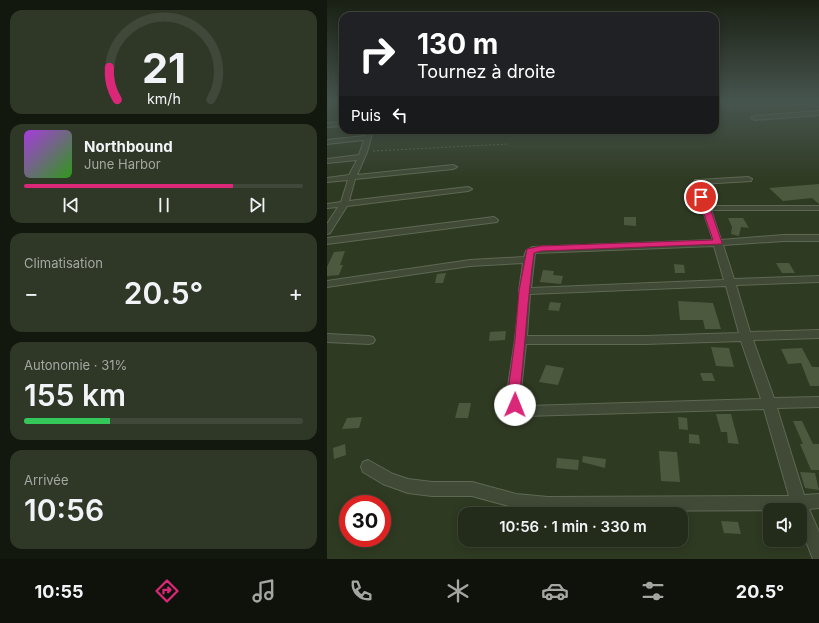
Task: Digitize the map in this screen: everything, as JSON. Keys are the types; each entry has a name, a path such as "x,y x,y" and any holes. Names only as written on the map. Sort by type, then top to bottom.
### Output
{"street":[{"path":"327,142 369,134 344,204 327,231"},
{"path":"327,161 362,155"},
{"path":"327,180 453,168"},
{"path":"748,179 698,182 695,186 706,208 718,243 746,337 769,404 799,503 819,501"},
{"path":"327,206 468,189"},
{"path":"706,208 819,208"},
{"path":"327,240 495,220"},
{"path":"819,238 784,238 718,243 536,249 530,251 524,291 521,340 513,399 515,405 525,411 819,402"},
{"path":"327,284 471,263 528,260"},
{"path":"524,291 819,279"},
{"path":"521,340 645,340 819,334"},
{"path":"327,338 369,340"},
{"path":"368,467 388,479 409,486 432,489 472,490 516,501 548,504 763,503"},
{"path":"807,523 819,553"}],"path":[{"path":"362,155 509,144"}],"building":[{"path":"819,184 819,204 812,198 783,201 769,188"},
{"path":"624,217 636,217 636,226 624,225"},
{"path":"728,218 743,218 749,228 741,227 739,236 731,234 732,227"},
{"path":"345,251 340,265 343,265 339,275 327,276 327,267 334,252"},
{"path":"776,263 789,263 795,273 782,273"},
{"path":"674,264 684,265 685,273 675,273"},
{"path":"543,270 554,271 553,275 563,276 561,284 540,282"},
{"path":"446,273 443,283 435,283 437,274"},
{"path":"678,301 713,303 721,329 705,329 703,320 680,320"},
{"path":"550,302 561,303 559,311 548,310"},
{"path":"506,331 505,340 489,341 490,332"},
{"path":"711,347 729,348 734,367 716,366"},
{"path":"802,348 812,367 819,367 819,386 810,386 801,363 788,364 781,349"},
{"path":"546,365 564,368 558,385 539,382"},
{"path":"700,373 712,373 715,381 703,381"},
{"path":"459,403 471,403 468,418 455,418"},
{"path":"716,414 731,414 739,444 728,443 727,432 721,432"},
{"path":"362,417 359,428 342,429 347,418"},
{"path":"678,417 687,418 688,430 679,429"},
{"path":"793,421 802,421 813,444 819,444 819,470 811,470 800,444 803,444"},
{"path":"689,434 699,435 700,444 689,443"},
{"path":"345,444 346,455 334,459 333,448"},
{"path":"659,451 677,452 680,482 661,481"},
{"path":"583,456 606,459 605,468 582,462"},
{"path":"557,458 579,460 578,470 556,468"},
{"path":"800,472 815,473 819,490 805,488"},
{"path":"721,521 738,522 741,534 724,533"}],"route":[{"path":"515,405 513,399 521,340 524,291 530,251 541,249 718,243 701,197"}]}
